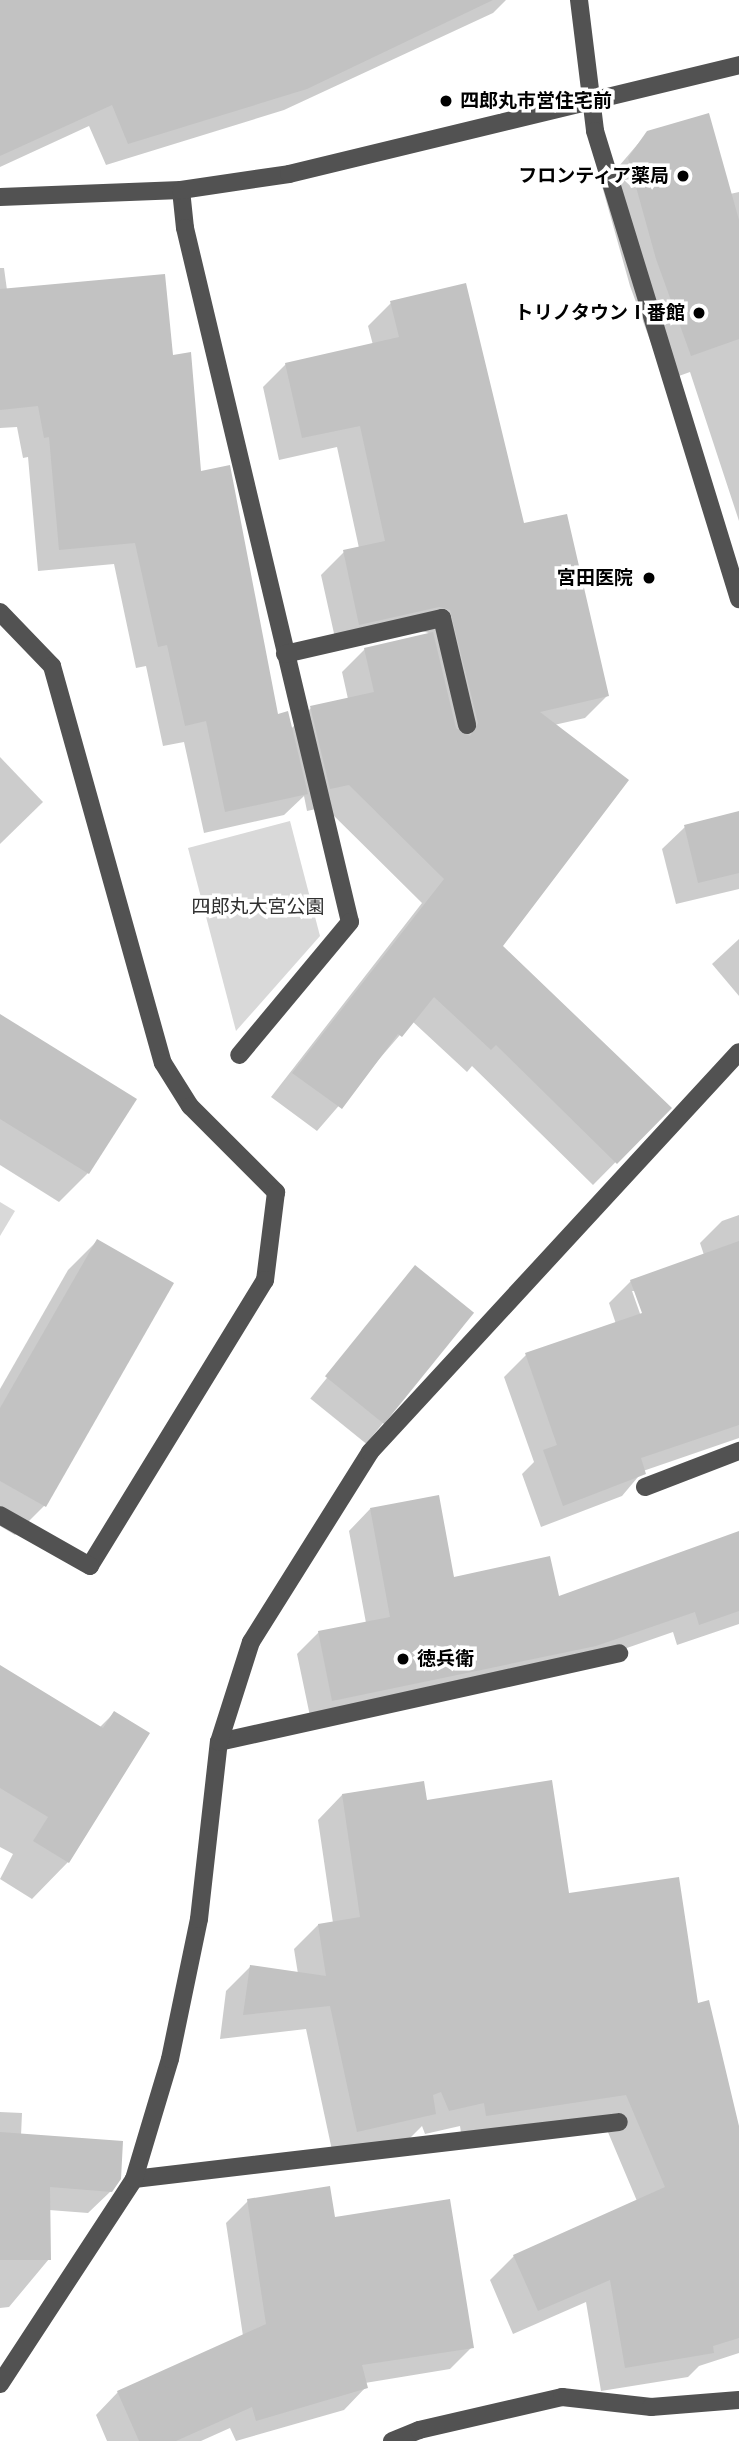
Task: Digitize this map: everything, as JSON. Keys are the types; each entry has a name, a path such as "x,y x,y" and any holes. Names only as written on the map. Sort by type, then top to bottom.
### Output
{"street":[{"path":"579,0 595,131 739,600"},
{"path":"0,197 181,190 289,174 739,65"},
{"path":"181,190 185,228 350,922 239,1055"},
{"path":"0,612 52,666 163,1063 190,1106 276,1192 265,1280 90,1566 0,1515"},
{"path":"285,654 442,618 467,725"},
{"path":"0,2384 134,2179 170,2059 199,1919 219,1742 251,1642 370,1452 739,1052"},
{"path":"645,1487 739,1451"},
{"path":"219,1742 619,1653"},
{"path":"134,2179 619,2122"},
{"path":"0,2352 21,2354"},
{"path":"392,2441 419,2430 562,2397 651,2407 739,2400"}],"green space":[{"name":"四郎丸大宮公園","path":"290,821 320,936 236,1031 188,848"},
{"path":"0,1202 15,1211 0,1236"}],"building":[{"path":"0,0 493,0 307,89 128,144 112,105 0,156"},
{"path":"709,113 739,220 739,339 691,356 656,259 628,158 647,131"},
{"path":"165,274 173,355 191,352 201,471 230,465 278,714 288,711 308,794 225,812 206,721 185,726 167,645 158,647 135,543 59,550 49,437 44,438 38,406 0,410 0,289"},
{"path":"466,283 524,523 567,514 609,696 540,712 629,780 503,946 672,1108 617,1164 496,1045 491,1050 434,997 402,1037 398,1034 342,1109 292,1073 444,879 349,785 330,789 310,706 374,692 364,648 433,632 456,728 470,736 478,723 450,610 439,607 359,625 343,550 385,541 360,426 302,438 285,363 399,337 390,301"},
{"path":"739,811 739,873 698,883 684,825"},
{"path":"0,1014 137,1099 89,1174 0,1119"},
{"path":"97,1239 174,1283 46,1507 0,1481 0,1408"},
{"path":"739,1241 739,1425 641,1458 646,1474 563,1506 543,1450 557,1445 525,1353 642,1313 630,1280"},
{"path":"415,1265 474,1313 384,1424 325,1376"},
{"path":"439,1495 454,1577 550,1556 559,1596 739,1531 739,1611 699,1625 695,1612 596,1646 332,1701 318,1631 390,1617 370,1508"},
{"path":"0,1665 103,1728 114,1711 150,1733 69,1863 33,1841 48,1817 0,1788"},
{"path":"552,1780 569,1893 679,1877 698,2003 709,2000 739,2126 739,2338 713,2346 714,2353 625,2368 610,2280 538,2311 513,2255 665,2187 626,2095 486,2116 484,2103 449,2111 441,2092 433,2095 436,2114 357,2132 330,2006 243,2015 250,1965 326,1976 318,1924 360,1917 342,1794 424,1781 427,1800"},
{"path":"0,2132 123,2141 121,2179 112,2192 50,2187 51,2260 0,2260"},
{"path":"330,2186 335,2217 450,2199 474,2348 362,2365 368,2388 256,2421 252,2407 176,2441 139,2441 117,2391 266,2324 247,2199"}],"place":[{"name":"四郎丸市営住宅前","path":"446,101"},
{"name":"フロンティア薬局","path":"683,176"},
{"name":"トリノタウンⅠ番館","path":"699,313"},
{"name":"宮田医院","path":"649,578"},
{"name":"徳兵衛","path":"403,1659"}]}
